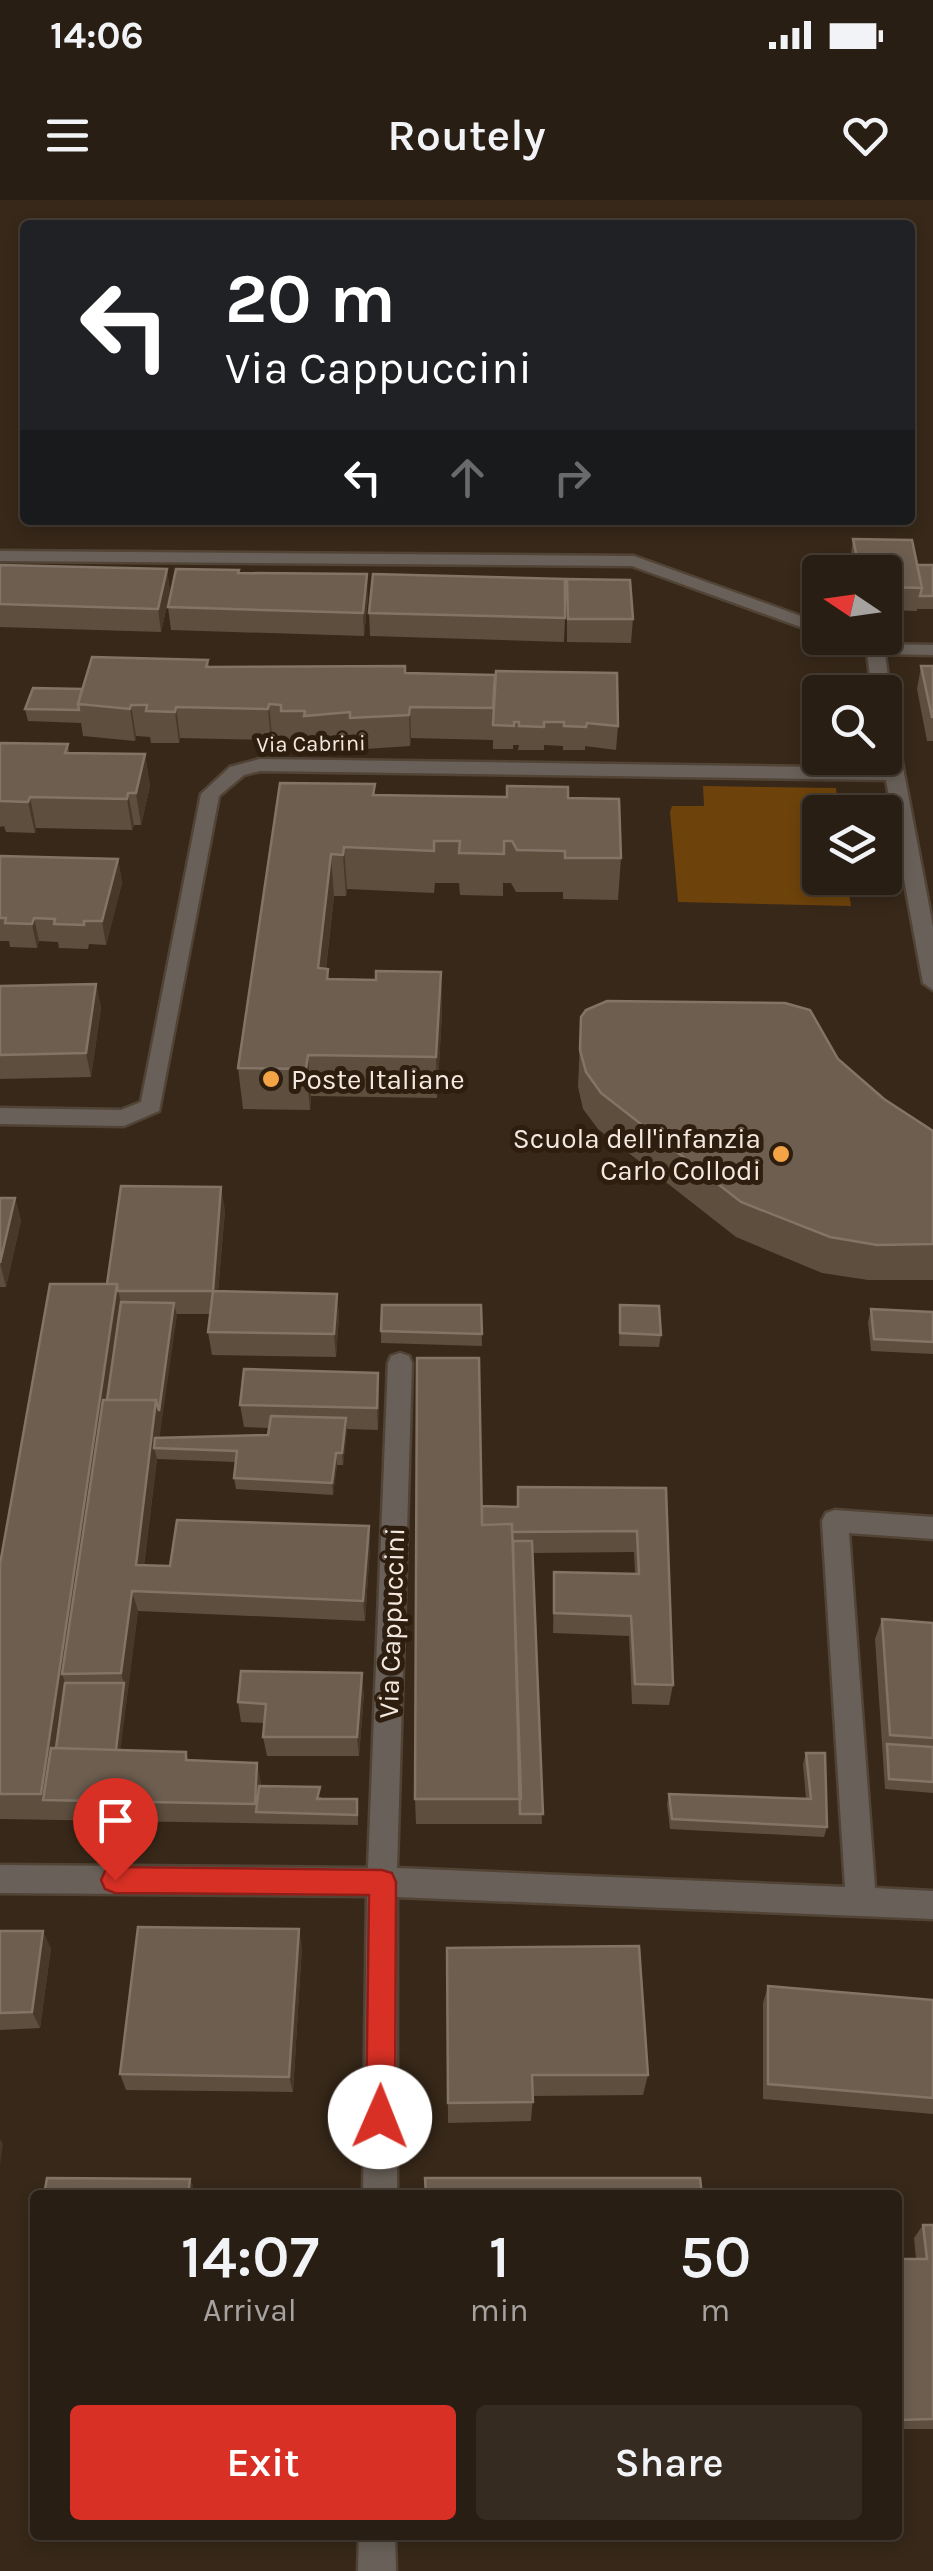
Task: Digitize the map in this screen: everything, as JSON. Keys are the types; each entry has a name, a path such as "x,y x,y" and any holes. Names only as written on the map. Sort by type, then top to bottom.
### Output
{"street":[{"path":"0,556 634,560 802,622"},
{"path":"902,649 933,650"},
{"name":"Via Cabrini","path":"0,1116 124,1118 152,1106 210,794 237,771 260,765 802,773"},
{"path":"893,775 933,983"},
{"name":"Via Cappuccini","path":"380,2190 382,1882 400,1362"},
{"path":"861,1902 834,1522 933,1528"},
{"path":"0,1879 382,1882 933,1905"},
{"path":"377,2540 377,2571"}],"shaded area":[{"path":"703,786 836,788 837,795 802,795 802,895 849,895 851,906 678,902 670,812 672,806 704,806"}],"building":[{"path":"853,539 912,540 922,588 902,587 902,555 856,555"},
{"path":"0,565 167,569 158,609 0,604"},
{"path":"917,565 933,565 933,596 920,596"},
{"path":"176,569 367,574 363,613 168,607"},
{"path":"373,574 565,579 565,618 369,613"},
{"path":"567,579 630,580 633,619 568,619"},
{"path":"92,657 208,660 206,667 405,666 405,673 495,675 493,708 410,707 409,715 350,718 350,712 304,716 305,711 281,711 281,705 269,704 268,709 176,707 175,712 146,711 147,705 131,705 130,709 78,704"},
{"path":"921,666 933,666 933,717 932,717"},
{"path":"496,671 617,673 618,726 564,726 564,722 544,722 544,727 519,726 519,722 514,722 514,726 493,725"},
{"path":"33,688 82,689 79,710 25,709"},
{"path":"0,743 68,744 65,753 145,754 136,793 128,793 127,799 30,797 28,802 0,801"},
{"path":"280,783 375,784 373,795 507,797 507,786 568,787 568,798 619,799 621,858 565,858 565,851 517,850 512,841 504,841 504,854 459,853 460,841 434,841 434,851 344,847 343,855 331,854 318,968 328,969 327,979 376,980 376,971 441,972 436,1057 308,1055 306,1069 238,1068"},
{"path":"0,856 118,859 102,921 54,924 55,919 34,918 32,924 5,923 6,918 0,918"},
{"path":"96,984 86,1053 0,1055 0,986"},
{"path":"607,1001 785,1003 810,1010 838,1059 884,1099 933,1131 933,1244 877,1245 830,1237 741,1202 601,1093 586,1072 580,1050 581,1017 586,1010"},
{"path":"121,1186 221,1187 213,1291 118,1291 117,1284 107,1284"},
{"path":"0,1198 15,1198 0,1263"},
{"path":"50,1284 117,1284 41,1794 0,1794 0,1564"},
{"path":"213,1291 337,1294 334,1334 208,1332"},
{"path":"121,1302 174,1303 159,1411 156,1400 107,1400"},
{"path":"382,1305 481,1305 482,1334 381,1331"},
{"path":"620,1305 659,1306 661,1335 620,1333"},
{"path":"871,1309 933,1312 933,1342 874,1339"},
{"path":"417,1358 479,1358 482,1525 512,1524 521,1799 415,1799"},
{"path":"244,1369 378,1373 377,1408 240,1405"},
{"path":"103,1400 156,1400 136,1565 170,1566 177,1520 369,1526 363,1601 132,1591 121,1673 62,1674"},
{"path":"271,1416 346,1418 342,1453 336,1453 332,1483 234,1478 237,1451 154,1448 155,1438 268,1435"},
{"path":"518,1487 666,1488 673,1685 635,1684 631,1616 554,1613 554,1572 639,1574 637,1531 512,1532 512,1524 482,1525 482,1506 518,1507"},
{"path":"513,1541 532,1541 543,1814 520,1814"},
{"path":"882,1619 933,1623 933,1738 890,1735"},
{"path":"241,1671 362,1673 357,1737 263,1737 266,1704 238,1702"},
{"path":"65,1683 124,1683 116,1750 56,1748"},
{"path":"887,1744 933,1747 933,1782 889,1779"},
{"path":"51,1748 186,1752 186,1760 257,1763 255,1804 43,1800"},
{"path":"806,1753 825,1753 827,1827 672,1819 669,1794 811,1799"},
{"path":"259,1786 320,1787 317,1799 357,1799 357,1815 256,1812"},
{"path":"138,1927 299,1929 289,2077 120,2074"},
{"path":"0,1931 43,1931 32,2012 0,2013"},
{"path":"639,1946 648,2075 532,2075 533,2102 448,2103 447,1948"},
{"path":"768,1986 933,2000 933,2098 768,2084"},
{"path":"47,2178 190,2179 189,2190 45,2190"},
{"path":"425,2178 700,2178 701,2190 426,2190"},
{"path":"923,2225 933,2225 933,2419 902,2420 902,2259 927,2259"}],"place":[{"name":"Poste Italiane","path":"271,1079"},
{"name":"Scuola dell'infanzia Carlo Collodi","path":"781,1154"}],"route":[{"path":"115,1880 382,1882 380,2117"}]}
